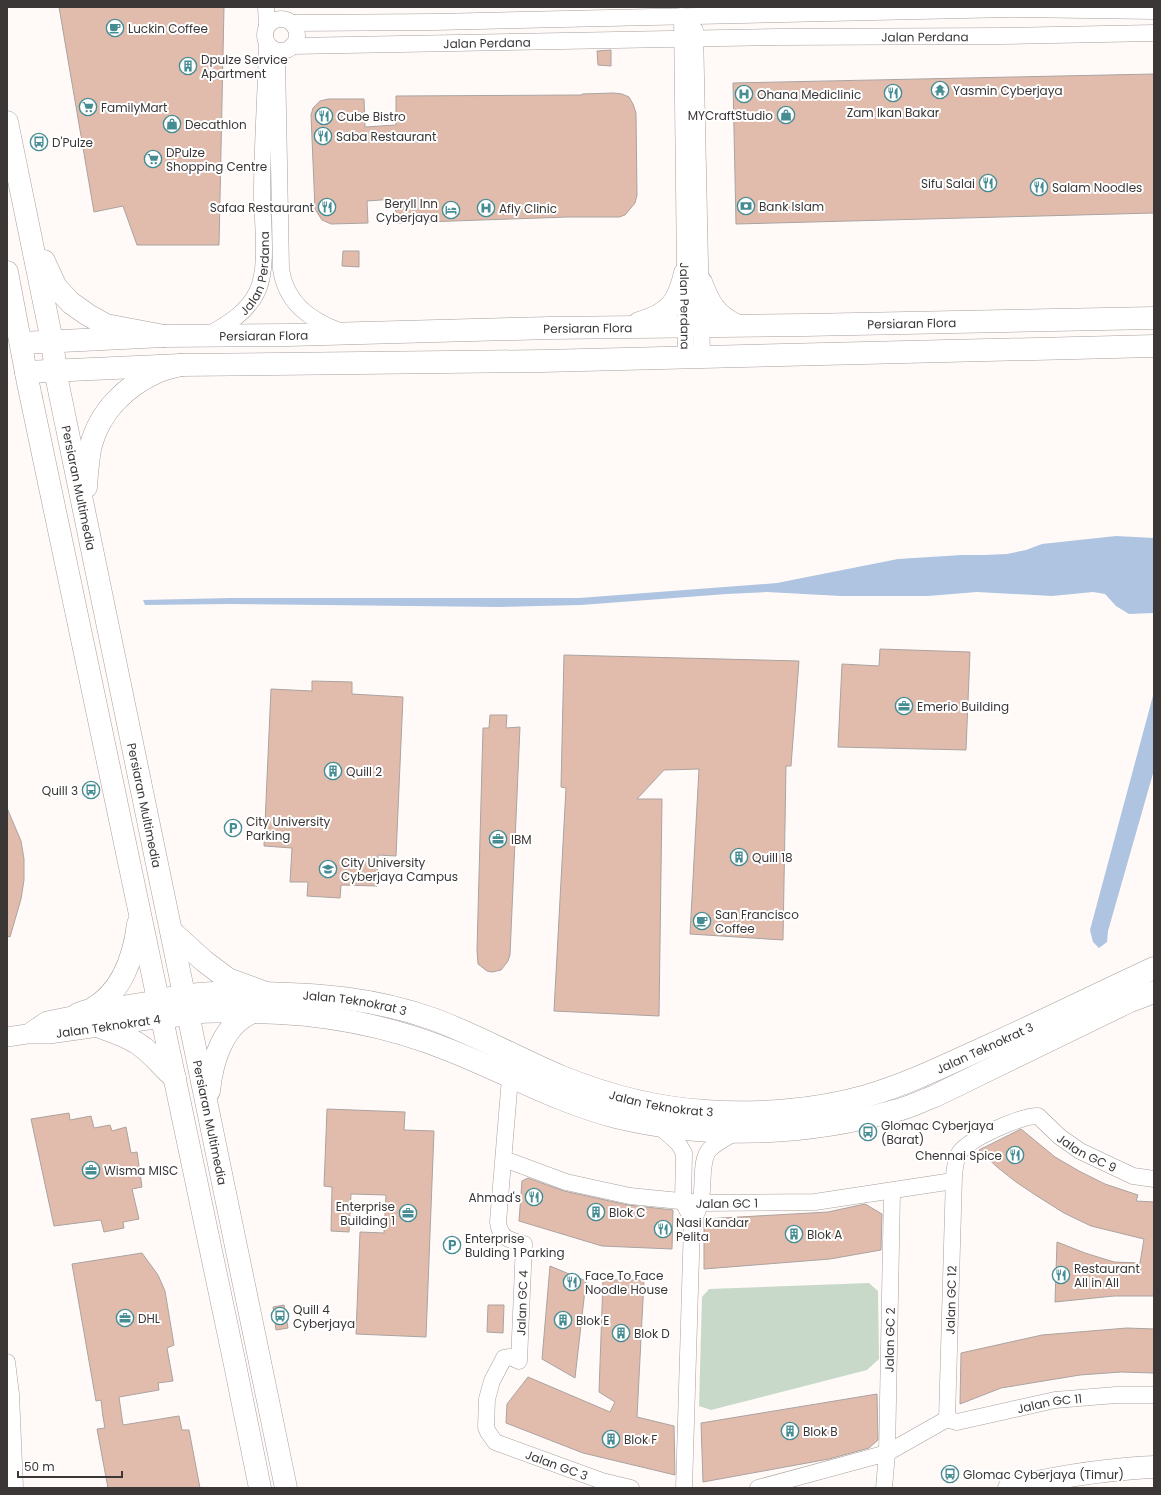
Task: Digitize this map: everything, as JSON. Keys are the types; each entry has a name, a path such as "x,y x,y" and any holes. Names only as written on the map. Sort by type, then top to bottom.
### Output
{"main road":[{"name":"Persiaran Multimedia","path":"7,122 52,341 56,372 286,1488"},
{"path":"25,209 44,261 56,287 71,303 106,325 164,336"},
{"path":"7,272 26,372 260,1488"},
{"path":"626,326 652,319 665,312 673,305 681,290 693,278 718,314 736,325"},
{"name":"Persiaran Flora","path":"21,343 164,336 289,335 626,326 1154,318"},
{"path":"26,372 56,372 181,365 542,361 1154,346"},
{"path":"85,513 88,464 92,445 98,425 110,406 123,393 157,372 181,365"},
{"path":"78,1014 92,1009 103,1001 114,990 123,977 136,942 139,909"},
{"path":"172,932 204,962 228,979 266,993"},
{"name":"Jalan Teknokrat 3","path":"187,1005 215,993 266,993 336,997 392,1006 436,1020 461,1030 562,1077 602,1090 666,1106 704,1111 741,1113 803,1109 858,1098 892,1088 1026,1030 1154,968"},
{"name":"Jalan Teknokrat 3","path":"187,1005 204,1012 294,1013 356,1022 395,1032 449,1050 510,1078 579,1105 615,1117 659,1126 736,1132 771,1132 850,1122 896,1111 935,1096 1128,1002 1154,992"},
{"name":"Jalan Teknokrat 4","path":"160,1009 187,1005"},
{"path":"208,1105 210,1079 214,1062 221,1044 232,1025 244,1016 253,1012"},
{"path":"100,1027 133,1040 145,1049 174,1078"},
{"path":"244,1409 251,1488"},
{"path":"279,1449 290,1488"},
{"path":"1009,1488 1094,1472 1154,1467"}],"street":[{"name":"Jalan Perdana","path":"266,7 266,26 264,37 279,47 688,39 1154,33"},
{"name":"Jalan Perdana","path":"266,26 275,19 288,16 435,22 1010,9 1154,11"},
{"name":"Jalan Perdana","path":"279,47 297,37 295,28 288,16"},
{"name":"Jalan Perdana","path":"688,16 694,357"},
{"path":"566,19 568,42"},
{"path":"482,21 483,43"},
{"path":"435,22 435,44"},
{"name":"Jalan Perdana","path":"279,47 282,279 290,297 307,315 321,324 344,333"},
{"name":"Jalan Perdana","path":"206,336 240,315 258,291 262,275 263,260 262,195 279,47"},
{"name":"Jalan Teknokrat 4","path":"27,1034 47,1021 78,1014 160,1009"},
{"name":"Jalan Teknokrat 4","path":"7,1038 27,1034 49,1034 100,1027 160,1009"},
{"path":"504,1159 510,1078"},
{"name":"Jalan GC 9","path":"1027,1118 1038,1116 1060,1137 1080,1152 1133,1176 1154,1178"},
{"name":"Jalan GC 12","path":"946,1419 953,1182 955,1164 958,1156 964,1148 980,1136 1027,1118"},
{"path":"659,1126 678,1143 684,1153 683,1201 692,1223"},
{"path":"684,1488 692,1223 700,1203 706,1154 715,1144 736,1132"},
{"name":"Jalan GC 1","path":"504,1159 566,1182 630,1196 700,1203 815,1202 953,1182"},
{"name":"Jalan GC 4","path":"488,1432 486,1427 487,1399 492,1381 504,1358 510,1357 519,1361 524,1244 508,1239 501,1233 499,1228 498,1222 504,1159"},
{"name":"Jalan GC 2","path":"885,1487 892,1192"},
{"path":"7,1362 11,1394 15,1488"},
{"name":"Jalan GC 11","path":"946,1419 957,1422 1055,1400 1116,1395 1154,1395"},
{"path":"758,1488 887,1453 946,1419"},
{"name":"Jalan GC 3","path":"488,1432 496,1442 602,1481 631,1488"}],"green space":[{"path":"869,1283 878,1291 879,1359 867,1370 711,1410 699,1406 702,1297 709,1289"}],"water":[{"path":"1116,536 1154,538 1154,613 1129,614 1116,606 1105,594 1093,592 1052,596 977,592 928,596 841,596 767,592 581,605 501,607 230,604 145,605 143,600 230,598 579,598 777,583 898,559 1007,554 1026,550 1042,544"},
{"path":"1154,692 1154,770 1108,931 1107,942 1099,948 1093,942 1090,930"}],"building":[{"name":"DPulze Shopping Centre","path":"59,7 224,7 219,245 137,245 123,206 94,212"},
{"path":"611,50 611,66 598,65 597,51"},
{"path":"1154,74 1154,213 736,224 733,83"},
{"path":"614,93 629,97 636,113 637,195 635,203 625,215 619,217 568,217 396,223 395,199 367,201 368,223 331,224 322,220 315,209 311,115 313,108 320,101 328,99 364,99 365,127 396,125 396,96 582,95"},
{"path":"343,251 359,251 359,267 342,266"},
{"name":"Emerio Building","path":"880,649 970,652 966,750 838,747 842,664 879,666"},
{"path":"564,655 799,661 791,766 786,766 783,940 690,934 699,769 664,770 637,799 662,799 659,1016 554,1011 566,788 561,787"},
{"name":"Quill 2","path":"312,681 352,682 352,694 403,697 396,856 378,855 377,886 341,885 340,898 307,896 308,882 290,882 292,848 264,846 271,689 312,691"},
{"name":"IBM","path":"490,715 507,715 506,728 520,727 510,955 508,961 501,970 492,972 487,971 478,964 477,950 483,728 489,728"},
{"path":"7,808 21,841 24,859 24,880 21,899 10,937 7,936"},
{"name":"Enterprise Building 1","path":"327,1109 405,1112 404,1130 434,1131 426,1337 356,1334 360,1232 384,1233 386,1195 351,1194 349,1232 331,1231 332,1187 324,1186"},
{"name":"Wisma MISC","path":"69,1113 70,1120 91,1116 94,1128 110,1125 112,1131 126,1127 131,1153 137,1152 142,1187 132,1189 139,1219 123,1222 124,1228 104,1232 101,1220 54,1226 31,1119"},
{"path":"1021,1129 1055,1157 1079,1171 1105,1184 1138,1195 1136,1201 1154,1202 1154,1296 1114,1296 1055,1302 1057,1242 1114,1262 1140,1263 1144,1239 1091,1226 1064,1213 1016,1182 979,1150"},
{"name":"Blok C","path":"528,1178 564,1191 628,1205 673,1210 672,1249 602,1246 519,1221 522,1181"},
{"name":"Blok A","path":"865,1204 882,1214 881,1250 830,1259 704,1269 704,1219 828,1212"},
{"name":"DHL","path":"142,1253 158,1275 165,1291 174,1345 167,1348 173,1381 158,1383 159,1390 119,1397 123,1425 179,1416 182,1430 189,1430 200,1488 108,1488 97,1429 105,1428 101,1400 96,1401 72,1264"},
{"name":"Blok E","path":"550,1266 586,1281 575,1378 542,1359"},
{"name":"Blok F","path":"603,1280 644,1280 637,1417 674,1426 675,1475 583,1453 506,1423 507,1404 528,1377 610,1412 615,1402 599,1392"},
{"path":"284,1305 288,1328 276,1330 273,1307"},
{"path":"488,1305 504,1305 503,1333 487,1332"},
{"path":"1127,1328 1154,1329 1154,1373 1121,1372 1080,1375 1001,1388 960,1404 961,1353 1042,1335"},
{"name":"Blok B","path":"877,1394 878,1440 869,1448 829,1459 703,1482 701,1423"}],"place":[{"name":"Luckin Coffee","path":"115,28"},
{"name":"Dpulze Service Apartment","path":"188,66"},
{"name":"Yasmin Cyberjaya","path":"940,90"},
{"name":"Zam Ikan Bakar","path":"893,93"},
{"name":"Ohana Mediclinic","path":"744,94"},
{"name":"FamilyMart","path":"88,107"},
{"name":"MYCraftStudio","path":"786,115"},
{"name":"Cube Bistro","path":"324,116"},
{"name":"Decathlon","path":"172,124"},
{"name":"Saba Restaurant","path":"323,136"},
{"name":"D'Pulze","path":"39,142"},
{"name":"DPulze Shopping Centre","path":"153,159"},
{"name":"Sifu Salai","path":"988,183"},
{"name":"Salam Noodles","path":"1039,187"},
{"name":"Bank Islam","path":"746,206"},
{"name":"Safaa Restaurant","path":"327,207"},
{"name":"Afly Clinic","path":"486,208"},
{"name":"Beryll Inn Cyberjaya","path":"451,210"},
{"name":"Emerio Building","path":"904,706"},
{"name":"Quill 2","path":"333,771"},
{"name":"Quill 3","path":"91,790"},
{"name":"City University Parking","path":"233,828"},
{"name":"IBM","path":"498,839"},
{"name":"Quill 18","path":"739,857"},
{"name":"City University Cyberjaya Campus","path":"328,869"},
{"name":"San Francisco Coffee","path":"702,921"},
{"name":"Glomac Cyberjaya (Barat)","path":"868,1132"},
{"name":"Chennai Spice","path":"1015,1155"},
{"name":"Wisma MISC","path":"91,1170"},
{"name":"Ahmad's","path":"534,1197"},
{"name":"Blok C","path":"596,1212"},
{"name":"Enterprise Building 1","path":"408,1213"},
{"name":"Nasi Kandar Pelita","path":"663,1229"},
{"name":"Blok A","path":"794,1234"},
{"name":"Enterprise Bulding 1 Parking","path":"452,1245"},
{"name":"Restaurant All in All","path":"1061,1275"},
{"name":"Face To Face Noodle House","path":"572,1282"},
{"name":"Quill 4 Cyberjaya","path":"280,1316"},
{"name":"DHL","path":"125,1318"},
{"name":"Blok E","path":"563,1320"},
{"name":"Blok D","path":"621,1333"},
{"name":"Blok B","path":"790,1431"},
{"name":"Blok F","path":"611,1439"},
{"name":"Glomac Cyberjaya (Timur)","path":"950,1474"}]}
